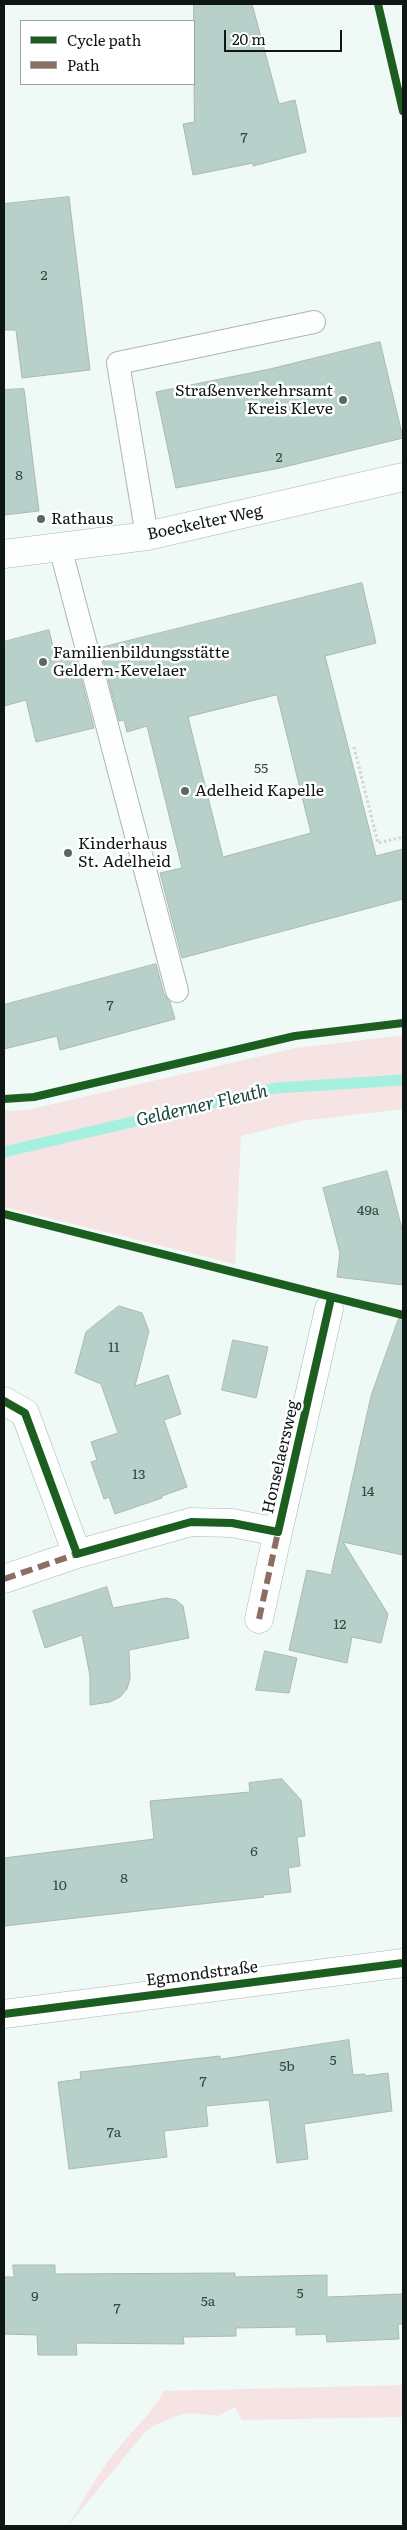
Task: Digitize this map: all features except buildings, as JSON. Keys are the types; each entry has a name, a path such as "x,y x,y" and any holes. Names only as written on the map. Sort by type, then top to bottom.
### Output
{"street":[{"name":"Boeckelter Weg","path":"4,554 146,536 403,477"},
{"name":"Honselaersweg","path":"259,1619 329,1309"},
{"path":"4,1401 25,1414 77,1554"},
{"name":"Honselaersweg","path":"4,1579 77,1554 191,1522 232,1523 278,1532"},
{"name":"Egmondstraße","path":"4,2014 403,1963"}],"lane":[{"path":"146,536 118,363 314,322"},
{"path":"60,547 177,991"}],"path":[{"path":"354,747 378,843 403,837"}],"shaded area":[{"path":"403,1036 403,1109 301,1121 241,1136 235,1264 4,1207 4,1111 27,1110 296,1048"},
{"path":"403,2385 403,2417 242,2420 235,2407 218,2416 193,2413 179,2415 155,2425 145,2432 68,2526 103,2469 122,2443 154,2407 164,2391"}],"waterway":[{"name":"Gelderner Fleuth","path":"4,1152 276,1088 403,1080"}],"marked path":[{"path":"259,1619 278,1532"},
{"path":"4,1579 77,1554"}],"cycle path":[{"path":"378,4 403,111"},
{"path":"4,1099 34,1097 295,1036 403,1023"},
{"path":"4,1214 403,1315"},
{"path":"4,1401 25,1413 77,1554 191,1522 232,1523 278,1532 331,1298"},
{"path":"4,2014 403,1963"}],"place":[{"name":"Straßenverkehrsamt Kreis Kleve","path":"343,400"},
{"name":"Rathaus","path":"41,519"},
{"name":"Familienbildungsstätte Geldern-Kevelaer","path":"43,662"},
{"name":"Adelheid Kapelle","path":"185,791"},
{"name":"Kinderhaus St. Adelheid","path":"68,853"}]}
